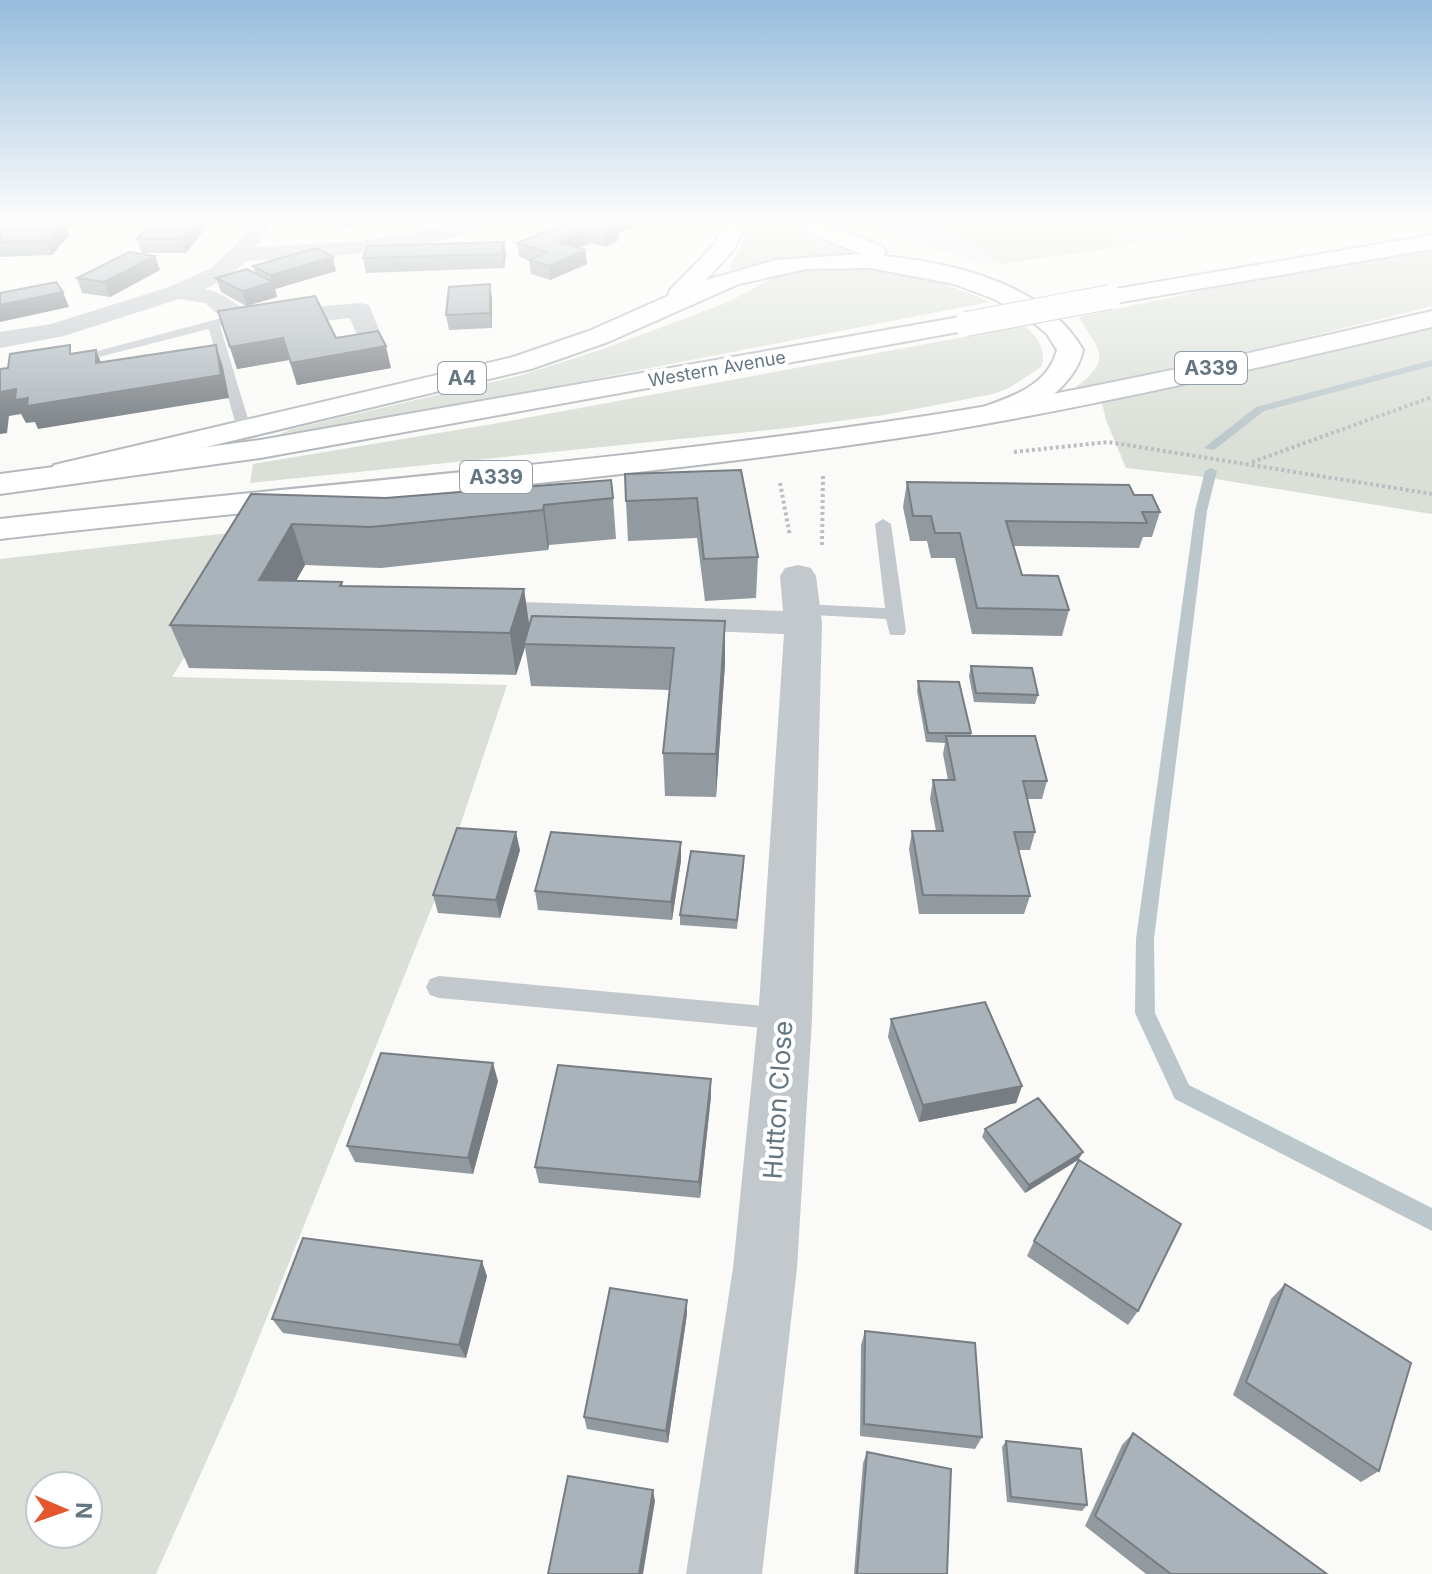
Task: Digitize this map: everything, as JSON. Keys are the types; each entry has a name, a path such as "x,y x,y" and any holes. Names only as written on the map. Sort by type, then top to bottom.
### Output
{"main road":[{"name":"A4","path":"671,302 680,293"},
{"name":"A4","path":"60,474 521,363 621,327 671,302 696,293"},
{"name":"A4","path":"990,414 1027,400 1051,384 1069,364 1070,350 1056,326 1021,303 999,293"},
{"name":"Western Avenue","path":"0,484 260,449 1131,293"},
{"name":"A339","path":"0,529 624,464 990,414 1072,399 1432,319"}],"street":[{"path":"0,340 55,331 173,293"},
{"path":"188,293 212,297 240,317 268,321 360,310 371,342"},
{"path":"426,609 801,603"},
{"name":"Hutton Close","path":"724,1574 765,1268 785,1019 801,603"}],"lane":[{"path":"64,362 240,317"},
{"path":"213,322 244,429"},
{"path":"801,603 896,623 883,524"},
{"path":"439,987 785,1019"}],"path":[{"path":"1250,463 1432,397"},
{"path":"1108,442 1432,494"},
{"path":"801,603 822,570 823,470"},
{"path":"779,476 801,603"}],"shaded area":[{"path":"744,293 969,293 989,302 440,409 280,434 522,375 603,349"},
{"path":"1189,293 1432,293 1432,306 1073,390 1094,370 1099,355 1079,317"},
{"path":"1024,326 1040,344 1043,355 1041,367 1009,388 993,394 884,415 788,428 250,483 253,464 493,424"},
{"path":"1432,328 1432,514 1197,476 1126,468 1106,420 1101,399"},
{"path":"265,529 172,677 507,685 438,892 235,1397 156,1574 0,1574 0,559"}],"building":[{"path":"0,293 56,293 0,305"},
{"path":"448,293 490,293 490,313 446,315"},
{"path":"315,296 336,338 378,331 386,346 291,363 283,338 230,347 218,311"},
{"path":"70,345 70,354 96,350 96,363 216,345 221,375 27,406 28,398 15,400 16,389 0,392 0,369 8,368 10,354"},
{"path":"741,470 758,557 704,559 697,498 626,501 625,474"},
{"path":"611,480 613,498 544,505 543,510 371,527 292,524 259,580 342,582 340,586 524,589 510,633 170,625 251,494 386,498"},
{"path":"907,482 1129,485 1134,495 1152,495 1160,512 1142,512 1147,523 1006,521 1022,575 1058,576 1069,610 977,608 960,533 935,533 931,516 913,516"},
{"path":"532,616 725,621 716,754 663,753 674,648 524,644"},
{"path":"971,666 1032,668 1038,695 976,693"},
{"path":"918,681 959,682 971,733 928,733"},
{"path":"946,736 1035,736 1047,781 1023,781 1035,832 1014,832 1030,896 923,895 912,831 943,831 933,780 955,780"},
{"path":"457,828 516,832 496,900 433,895"},
{"path":"551,832 681,842 671,902 535,891"},
{"path":"691,851 744,856 737,920 680,915"},
{"path":"985,1002 1022,1086 923,1105 891,1019"},
{"path":"381,1053 493,1063 468,1158 347,1146"},
{"path":"558,1065 711,1079 699,1182 535,1167"},
{"path":"1038,1098 1083,1152 1029,1185 985,1129"},
{"path":"1079,1160 1181,1224 1138,1311 1034,1241"},
{"path":"303,1238 482,1261 459,1345 272,1319"},
{"path":"1285,1284 1411,1363 1379,1471 1246,1382"},
{"path":"610,1288 687,1300 666,1431 584,1417"},
{"path":"865,1331 975,1343 982,1437 864,1424"},
{"path":"1133,1433 1327,1574 1171,1574 1095,1516"},
{"path":"1006,1441 1081,1449 1087,1505 1011,1497"},
{"path":"867,1452 951,1469 947,1574 857,1574"},
{"path":"568,1476 653,1490 639,1574 548,1574"}],"waterway":[{"path":"1210,448 1260,409 1432,363"},
{"path":"1211,471 1201,511 1145,939 1145,1013 1182,1092 1432,1220"}]}
